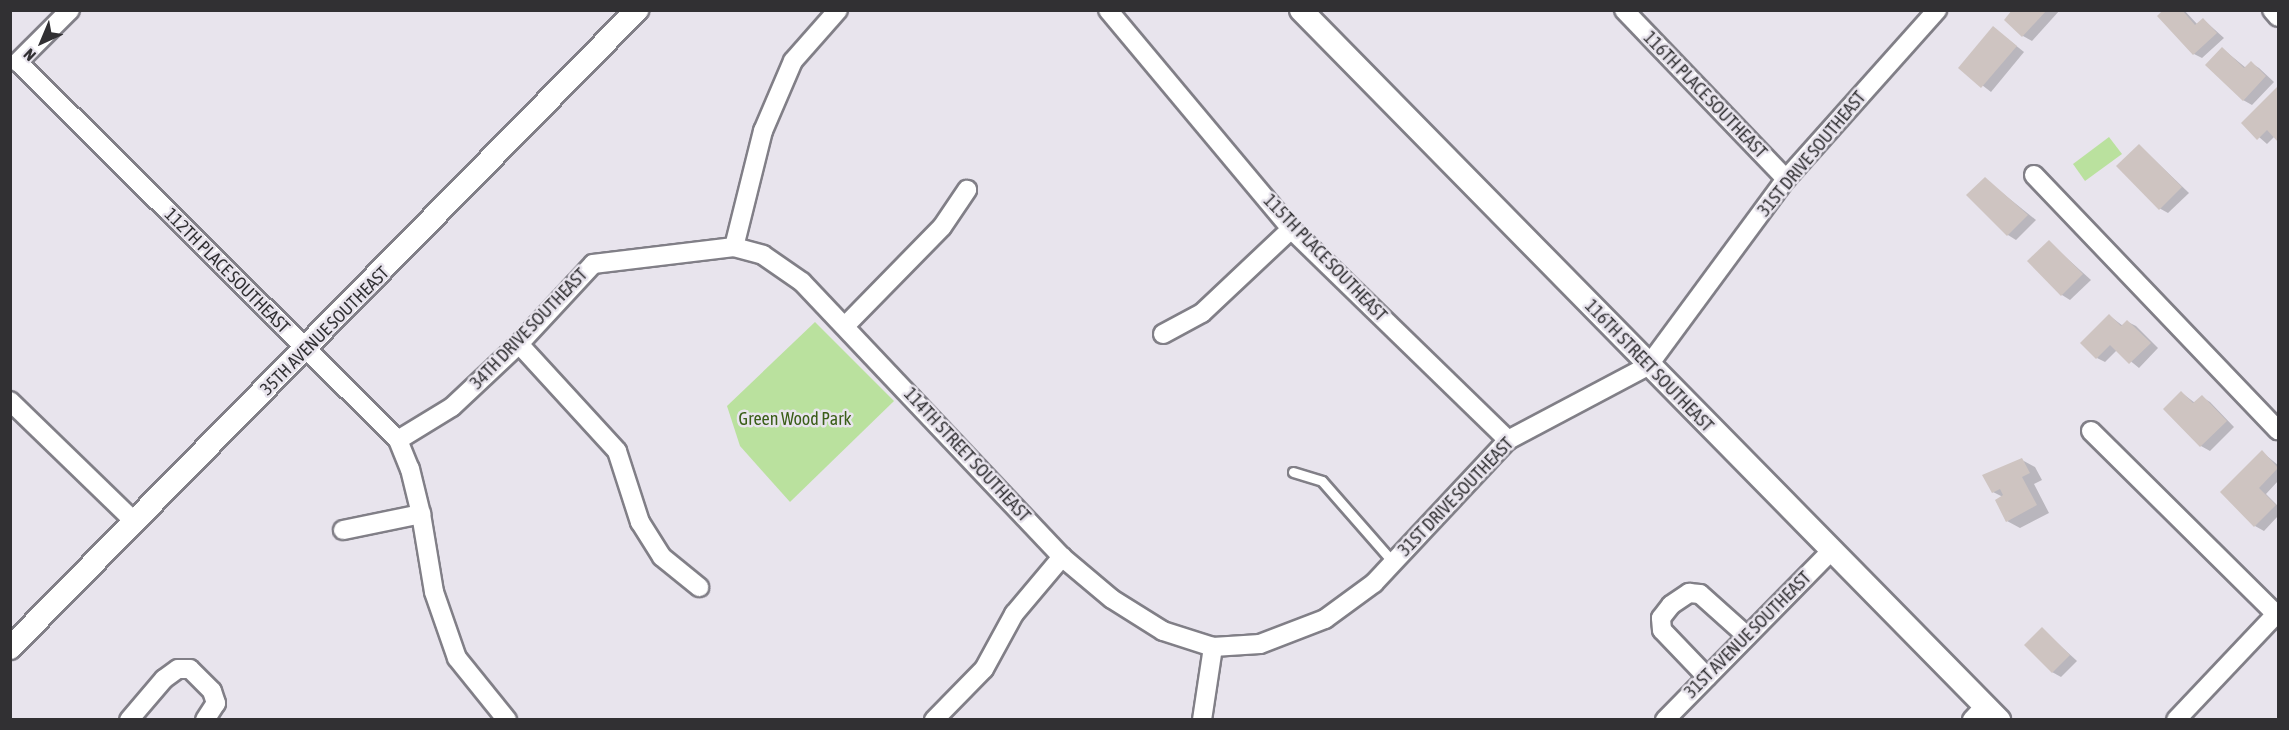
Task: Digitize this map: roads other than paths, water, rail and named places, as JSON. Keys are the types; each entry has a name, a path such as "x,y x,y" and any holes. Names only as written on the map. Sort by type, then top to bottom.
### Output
{"street":[{"name":"112TH PLACE SOUTHEAST","path":"70,10 18,63 398,440 410,469 421,514 434,592 457,658 507,720"},
{"name":"35TH AVENUE SOUTHEAST","path":"10,648 306,350 637,10"},
{"path":"734,248 764,131 793,61 838,10"},
{"name":"115TH PLACE SOUTHEAST","path":"1108,10 1291,229 1508,440"},
{"name":"116TH STREET SOUTHEAST","path":"1301,10 1831,551 1985,715"},
{"name":"116TH PLACE SOUTHEAST","path":"1624,10 1786,179"},
{"path":"2272,10 2278,17"},
{"name":"31ST DRIVE SOUTHEAST","path":"1213,647 1260,644 1325,619 1374,583 1508,440 1648,366 1786,179 1930,13"},
{"path":"2034,176 2278,430"},
{"path":"846,325 942,227 968,190"},
{"path":"1163,334 1202,313 1291,229"},
{"name":"114TH STREET SOUTHEAST","path":"734,248 763,255 802,282 846,325 1062,557 1112,599 1163,631 1213,647"},
{"name":"34TH DRIVE SOUTHEAST","path":"398,440 452,407 519,344 593,264 734,248"},
{"path":"519,344 617,451 640,522 662,557 699,587"},
{"path":"10,401 135,522"},
{"path":"2091,430 2277,613 2176,720"},
{"path":"343,530 421,514"},
{"name":"31ST AVENUE SOUTHEAST","path":"1665,720 1831,551"},
{"path":"934,720 984,669 1014,614 1062,557"},
{"path":"1707,677 1662,630 1661,618 1671,604 1689,593 1700,594 1747,636"},
{"path":"1202,720 1207,706 1213,647"},
{"path":"134,718 164,679 178,669 190,669 212,692 216,703 205,720"}],"lane":[{"path":"1293,472 1322,481 1392,562"}],"park label":[{"name":"Green Wood Park","path":"795,419"}]}
